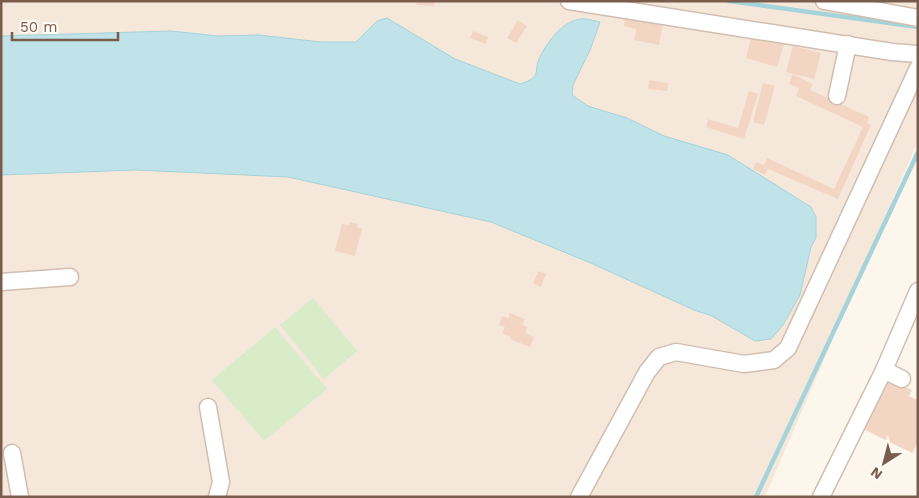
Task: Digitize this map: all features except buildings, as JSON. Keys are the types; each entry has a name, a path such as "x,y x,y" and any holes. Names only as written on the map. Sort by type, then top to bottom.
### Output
{"street":[{"path":"569,1 892,52 918,54"},
{"path":"824,1 918,18"},
{"path":"837,96 848,44"},
{"path":"579,497 647,372 658,357 676,352 744,364 774,360 788,348 918,68"},
{"path":"1,282 70,277"},
{"path":"821,497 884,370 918,291"},
{"path":"884,370 902,379"},
{"path":"208,407 221,482 217,497"},
{"path":"12,453 20,497"}],"shaded area":[{"path":"1,1 918,1 918,141 765,497 1,497"}],"green space":[{"path":"313,298 357,351 324,379 280,325"},
{"path":"275,327 327,389 264,441 212,380"}],"water":[{"path":"387,18 455,59 520,84 535,76 538,60 544,49 557,32 568,23 581,19 600,22 590,50 573,85 572,95 588,106 627,118 664,136 728,155 811,207 816,217 816,238 811,247 800,295 783,325 771,339 755,341 712,316 694,310 593,264 491,222 288,177 136,170 1,175 1,36 171,31 218,36 259,35 321,42 356,42 377,21"}],"waterway":[{"path":"729,1 918,27"},
{"path":"756,497 918,152"}]}
